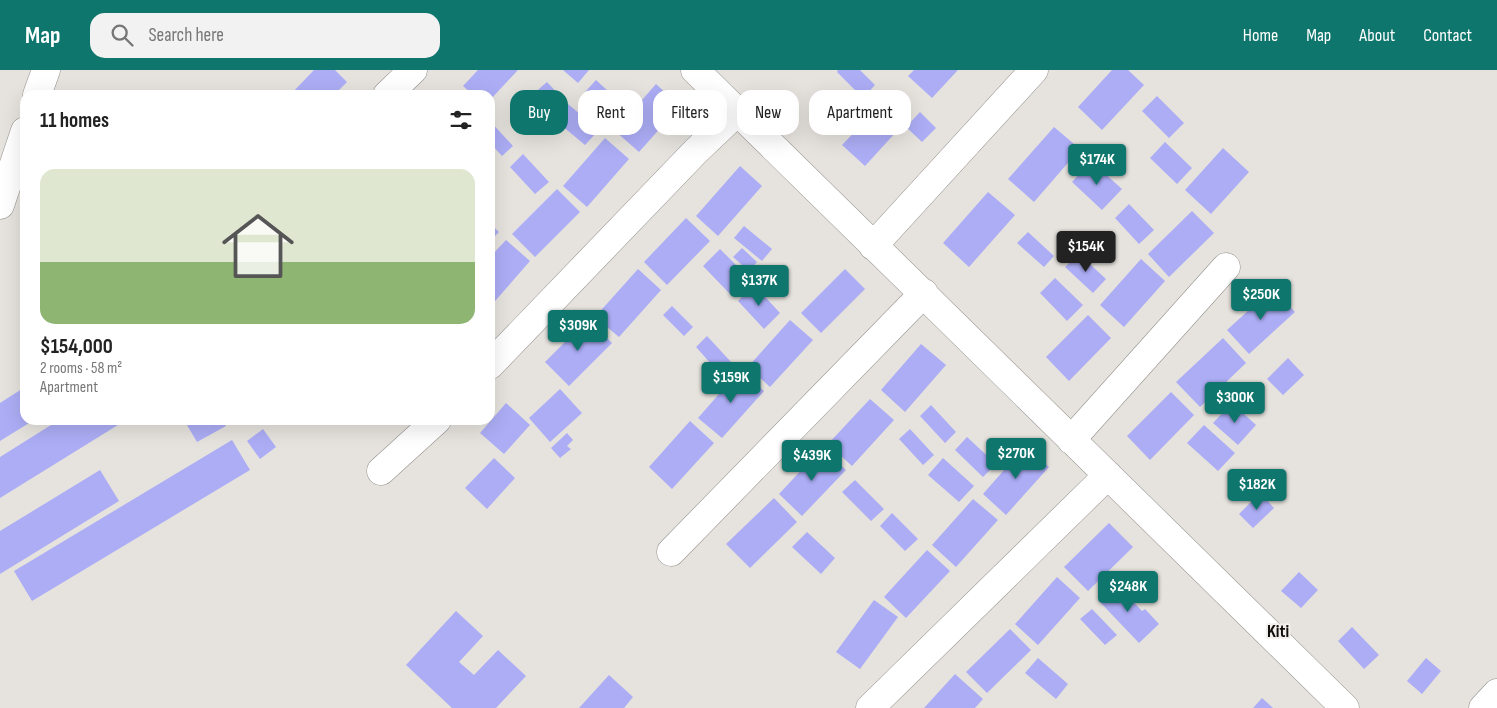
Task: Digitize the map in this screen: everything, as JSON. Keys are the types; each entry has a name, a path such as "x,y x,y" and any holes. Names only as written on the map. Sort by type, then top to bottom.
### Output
{"street":[{"path":"39,90 46,70"},
{"path":"392,90 413,70"},
{"path":"495,360 696,151 737,112 696,70"},
{"path":"873,246 1034,70"},
{"path":"760,135 873,246 924,293 1345,708"},
{"path":"0,203 20,145"},
{"path":"1071,440 1226,267"},
{"path":"672,552 924,293"},
{"path":"382,471 432,425"},
{"path":"870,708 1108,475"},
{"path":"1483,708 1497,693"}],"building":[{"path":"314,70 335,70 347,82 339,90 295,90"},
{"path":"478,70 518,70 495,95 495,90 467,90 463,86"},
{"path":"563,70 589,70 578,83"},
{"path":"838,70 860,70 875,85 870,90 855,90 837,72"},
{"path":"914,70 958,70 932,98 908,76"},
{"path":"1112,70 1128,70 1144,85 1102,130 1078,107"},
{"path":"596,80 607,90 587,90"},
{"path":"547,82 554,90 538,90"},
{"path":"656,84 663,90 653,90 654,135 639,152 620,135 643,135 643,99"},
{"path":"1157,96 1184,123 1169,138 1142,111"},
{"path":"568,104 578,112 578,135 594,135 585,145 568,131"},
{"path":"920,112 936,128 922,142 911,132 911,122"},
{"path":"495,126 513,146 502,156 495,148"},
{"path":"1054,127 1080,149 1034,202 1008,179"},
{"path":"852,135 893,135 865,166 842,145"},
{"path":"605,138 629,159 587,207 563,186"},
{"path":"1165,142 1192,168 1177,184 1150,158"},
{"path":"1223,148 1249,172 1211,214 1185,190"},
{"path":"523,154 549,182 535,194 510,167"},
{"path":"1091,161 1122,189 1102,210 1072,182"},
{"path":"740,166 762,186 718,236 696,216"},
{"path":"557,189 580,212 535,257 512,234"},
{"path":"988,192 1015,215 969,267 943,243"},
{"path":"1129,204 1154,230 1139,244 1115,218"},
{"path":"1192,211 1214,233 1169,277 1148,254"},
{"path":"686,218 710,241 667,285 644,262"},
{"path":"744,226 772,249 762,261 734,238"},
{"path":"495,228 499,232 495,236"},
{"path":"1028,232 1054,256 1044,267 1017,243"},
{"path":"506,240 530,261 495,301 495,252"},
{"path":"742,248 757,262 749,271 733,257"},
{"path":"720,249 747,276 730,294 703,266"},
{"path":"1079,254 1106,279 1093,293 1065,267"},
{"path":"1141,259 1165,281 1124,327 1100,305"},
{"path":"638,269 661,290 619,337 595,317"},
{"path":"845,269 865,289 821,333 801,313"},
{"path":"1055,278 1083,305 1067,321 1040,293"},
{"path":"754,285 780,313 764,329 738,301"},
{"path":"1273,288 1295,312 1249,354 1227,330"},
{"path":"672,306 693,327 684,336 663,315"},
{"path":"1088,315 1111,338 1069,381 1046,357"},
{"path":"588,319 612,343 569,386 545,362"},
{"path":"790,320 813,340 770,387 748,367"},
{"path":"707,336 732,363 720,374 696,347"},
{"path":"1223,338 1246,363 1200,407 1176,382"},
{"path":"921,344 946,365 905,412 881,390"},
{"path":"1288,358 1304,375 1283,395 1267,379"},
{"path":"740,370 764,391 722,438 698,418"},
{"path":"560,389 582,413 550,442 529,418"},
{"path":"20,390 20,425 26,425 0,441 0,403"},
{"path":"1171,392 1194,415 1150,460 1127,436"},
{"path":"870,399 894,420 852,466 828,444"},
{"path":"506,403 530,425 504,454 480,433 487,425 495,425 495,416"},
{"path":"1232,403 1256,425 1238,445 1213,423"},
{"path":"931,405 956,432 945,443 920,416"},
{"path":"690,421 714,443 672,489 649,467"},
{"path":"51,425 118,425 0,498 0,457"},
{"path":"187,425 226,425 226,426 197,442"},
{"path":"1204,425 1235,453 1218,471 1187,443"},
{"path":"263,429 276,447 260,459 247,441"},
{"path":"910,429 934,455 923,465 899,439"},
{"path":"567,433 573,440 567,446 571,449 560,458 551,448"},
{"path":"967,437 996,464 983,477 955,450"},
{"path":"232,440 250,470 32,601 14,571"},
{"path":"1025,446 1049,467 1006,515 983,494"},
{"path":"822,448 846,470 802,516 779,494"},
{"path":"494,458 515,478 487,509 465,488"},
{"path":"943,458 974,486 959,502 928,475"},
{"path":"100,470 119,501 0,574 0,531"},
{"path":"855,480 884,509 871,521 842,492"},
{"path":"1260,493 1274,508 1253,528 1239,514"},
{"path":"774,498 797,522 750,568 726,544"},
{"path":"973,499 998,520 956,567 932,545"},
{"path":"892,513 918,539 905,551 880,526"},
{"path":"1109,523 1133,547 1088,591 1064,567"},
{"path":"807,532 835,558 821,574 792,547"},
{"path":"927,550 950,571 906,618 884,597"},
{"path":"1299,572 1318,590 1301,608 1281,591"},
{"path":"1057,577 1080,598 1038,645 1015,624"},
{"path":"1116,583 1142,611 1145,609 1159,624 1139,643 1098,600"},
{"path":"874,600 898,617 860,669 836,652"},
{"path":"1092,609 1117,635 1105,645 1080,619"},
{"path":"456,611 483,636 459,662 474,675 498,650 526,676 496,708 452,708 406,665"},
{"path":"1352,627 1379,655 1364,669 1338,641"},
{"path":"1010,629 1031,650 987,693 966,672"},
{"path":"1038,658 1068,684 1056,699 1025,673"},
{"path":"1426,658 1441,671 1422,694 1407,681"},
{"path":"955,674 983,699 975,708 924,708"},
{"path":"609,675 633,697 624,708 579,708"},
{"path":"1262,698 1273,708 1253,708"}],"district":[{"name":"Kiti","path":"1278,631"}]}
